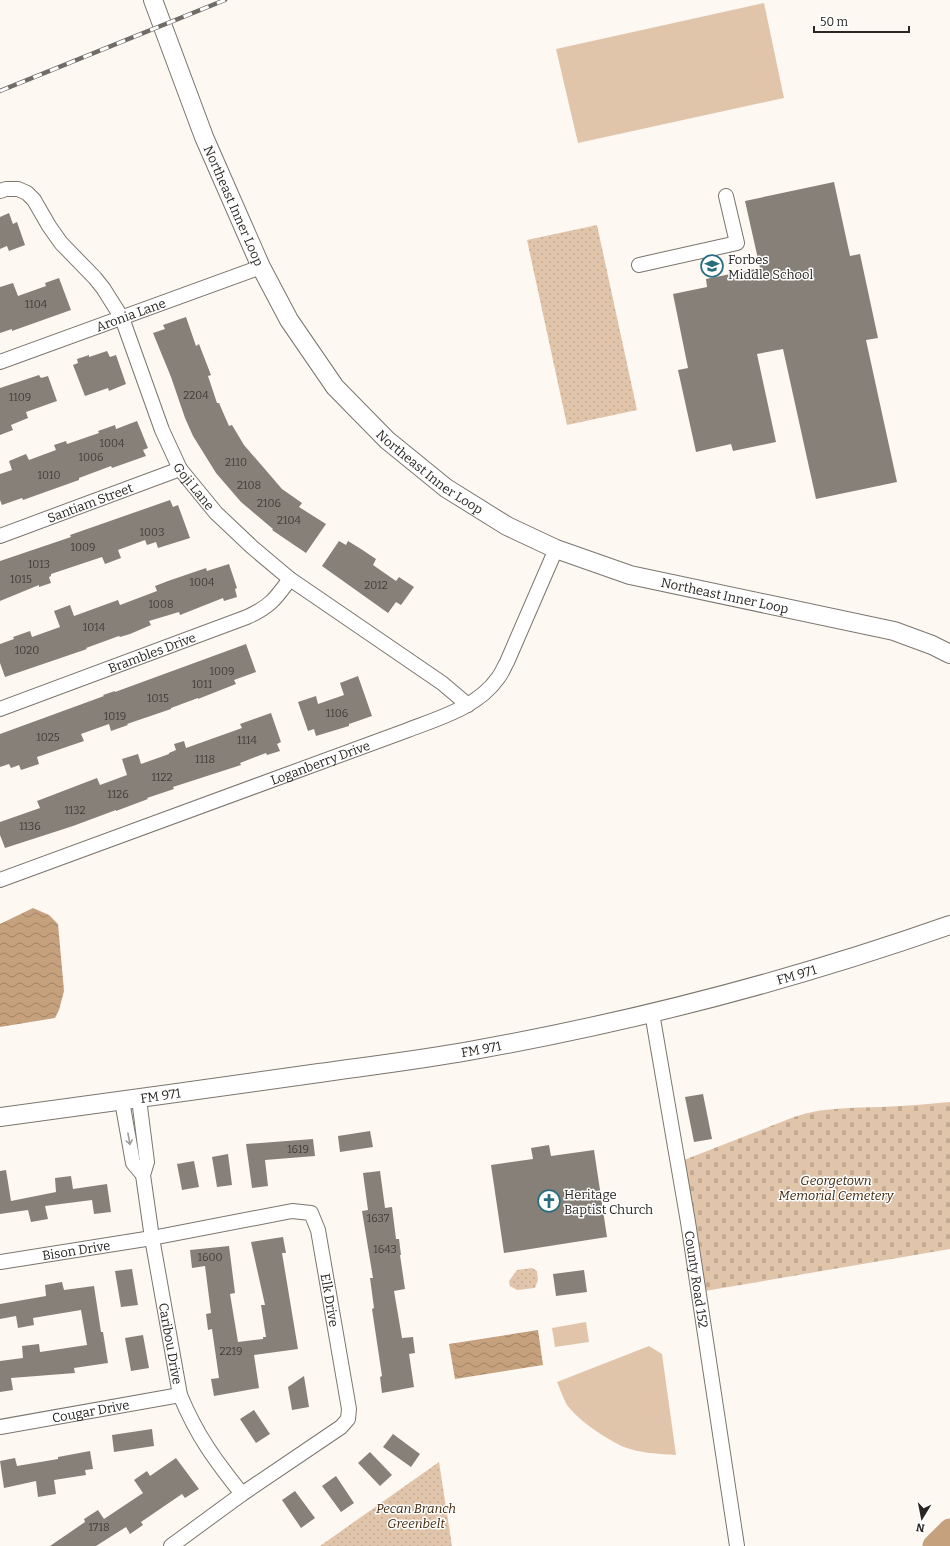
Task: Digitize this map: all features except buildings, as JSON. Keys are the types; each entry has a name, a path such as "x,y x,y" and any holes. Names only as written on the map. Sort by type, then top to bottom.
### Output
{"main road":[{"name":"Northeast Inner Loop","path":"153,0 204,136 261,267 289,320 335,386 387,440 446,488 507,526 556,549 630,575 894,631 932,645 950,654"},
{"name":"FM 971","path":"0,1117 131,1100 467,1052 560,1034 652,1013 849,959 950,925"}],"street":[{"name":"Goji Lane","path":"0,191 6,189 18,189 27,193 34,200 61,243 95,278 122,318 162,430 180,469 216,513 252,547 290,579 442,683 468,705"},
{"path":"639,265 737,243 726,196"},
{"name":"Aronia Lane","path":"0,362 261,267"},
{"name":"Santiam Street","path":"0,536 180,469"},
{"name":"Loganberry Drive","path":"0,880 408,730 448,715 468,705 486,692 498,678 507,662 556,549"},
{"name":"Brambles Drive","path":"0,709 247,617 262,610 272,603 290,579"},
{"name":"County Road 152","path":"652,1013 688,1222 737,1546"},
{"name":"Caribou Drive","path":"131,1100 147,1162 143,1175 152,1238 180,1395 190,1420 199,1436 213,1458 242,1494"},
{"name":"Elk Drive","path":"152,1238 292,1211 311,1213 318,1230 350,1409 348,1419 341,1427 242,1494"},
{"name":"Bison Drive","path":"0,1262 152,1238"},
{"name":"Cougar Drive","path":"0,1427 180,1395"},
{"path":"171,1546 242,1494"}],"green space":[{"path":"764,3 784,98 578,143 556,49"},
{"path":"597,225 637,410 567,425 527,240"},
{"name":"Georgetown Memorial Cemetery","path":"950,1102 950,1249 705,1291 684,1160 794,1117 816,1111"},
{"path":"532,1268 537,1271 538,1280 535,1288 517,1290 510,1286 509,1281 517,1270"},
{"path":"586,1322 589,1342 555,1347 552,1328"},
{"path":"649,1346 662,1354 676,1455 636,1451 624,1447 609,1439 593,1429 572,1411 567,1405 557,1382"},
{"name":"Pecan Branch Greenbelt","path":"439,1462 452,1546 320,1546"}],"water":[{"path":"33,908 49,915 58,924 64,991 59,1010 55,1018 0,1027 0,924"},
{"path":"538,1330 543,1365 455,1379 449,1344"}],"waterway":[{"path":"934,1546 950,1530"}],"railway":[{"path":"0,91 225,0"}],"place":[{"name":"Forbes Middle School","path":"712,266"},
{"name":"Heritage Baptist Church","path":"549,1201"}]}
